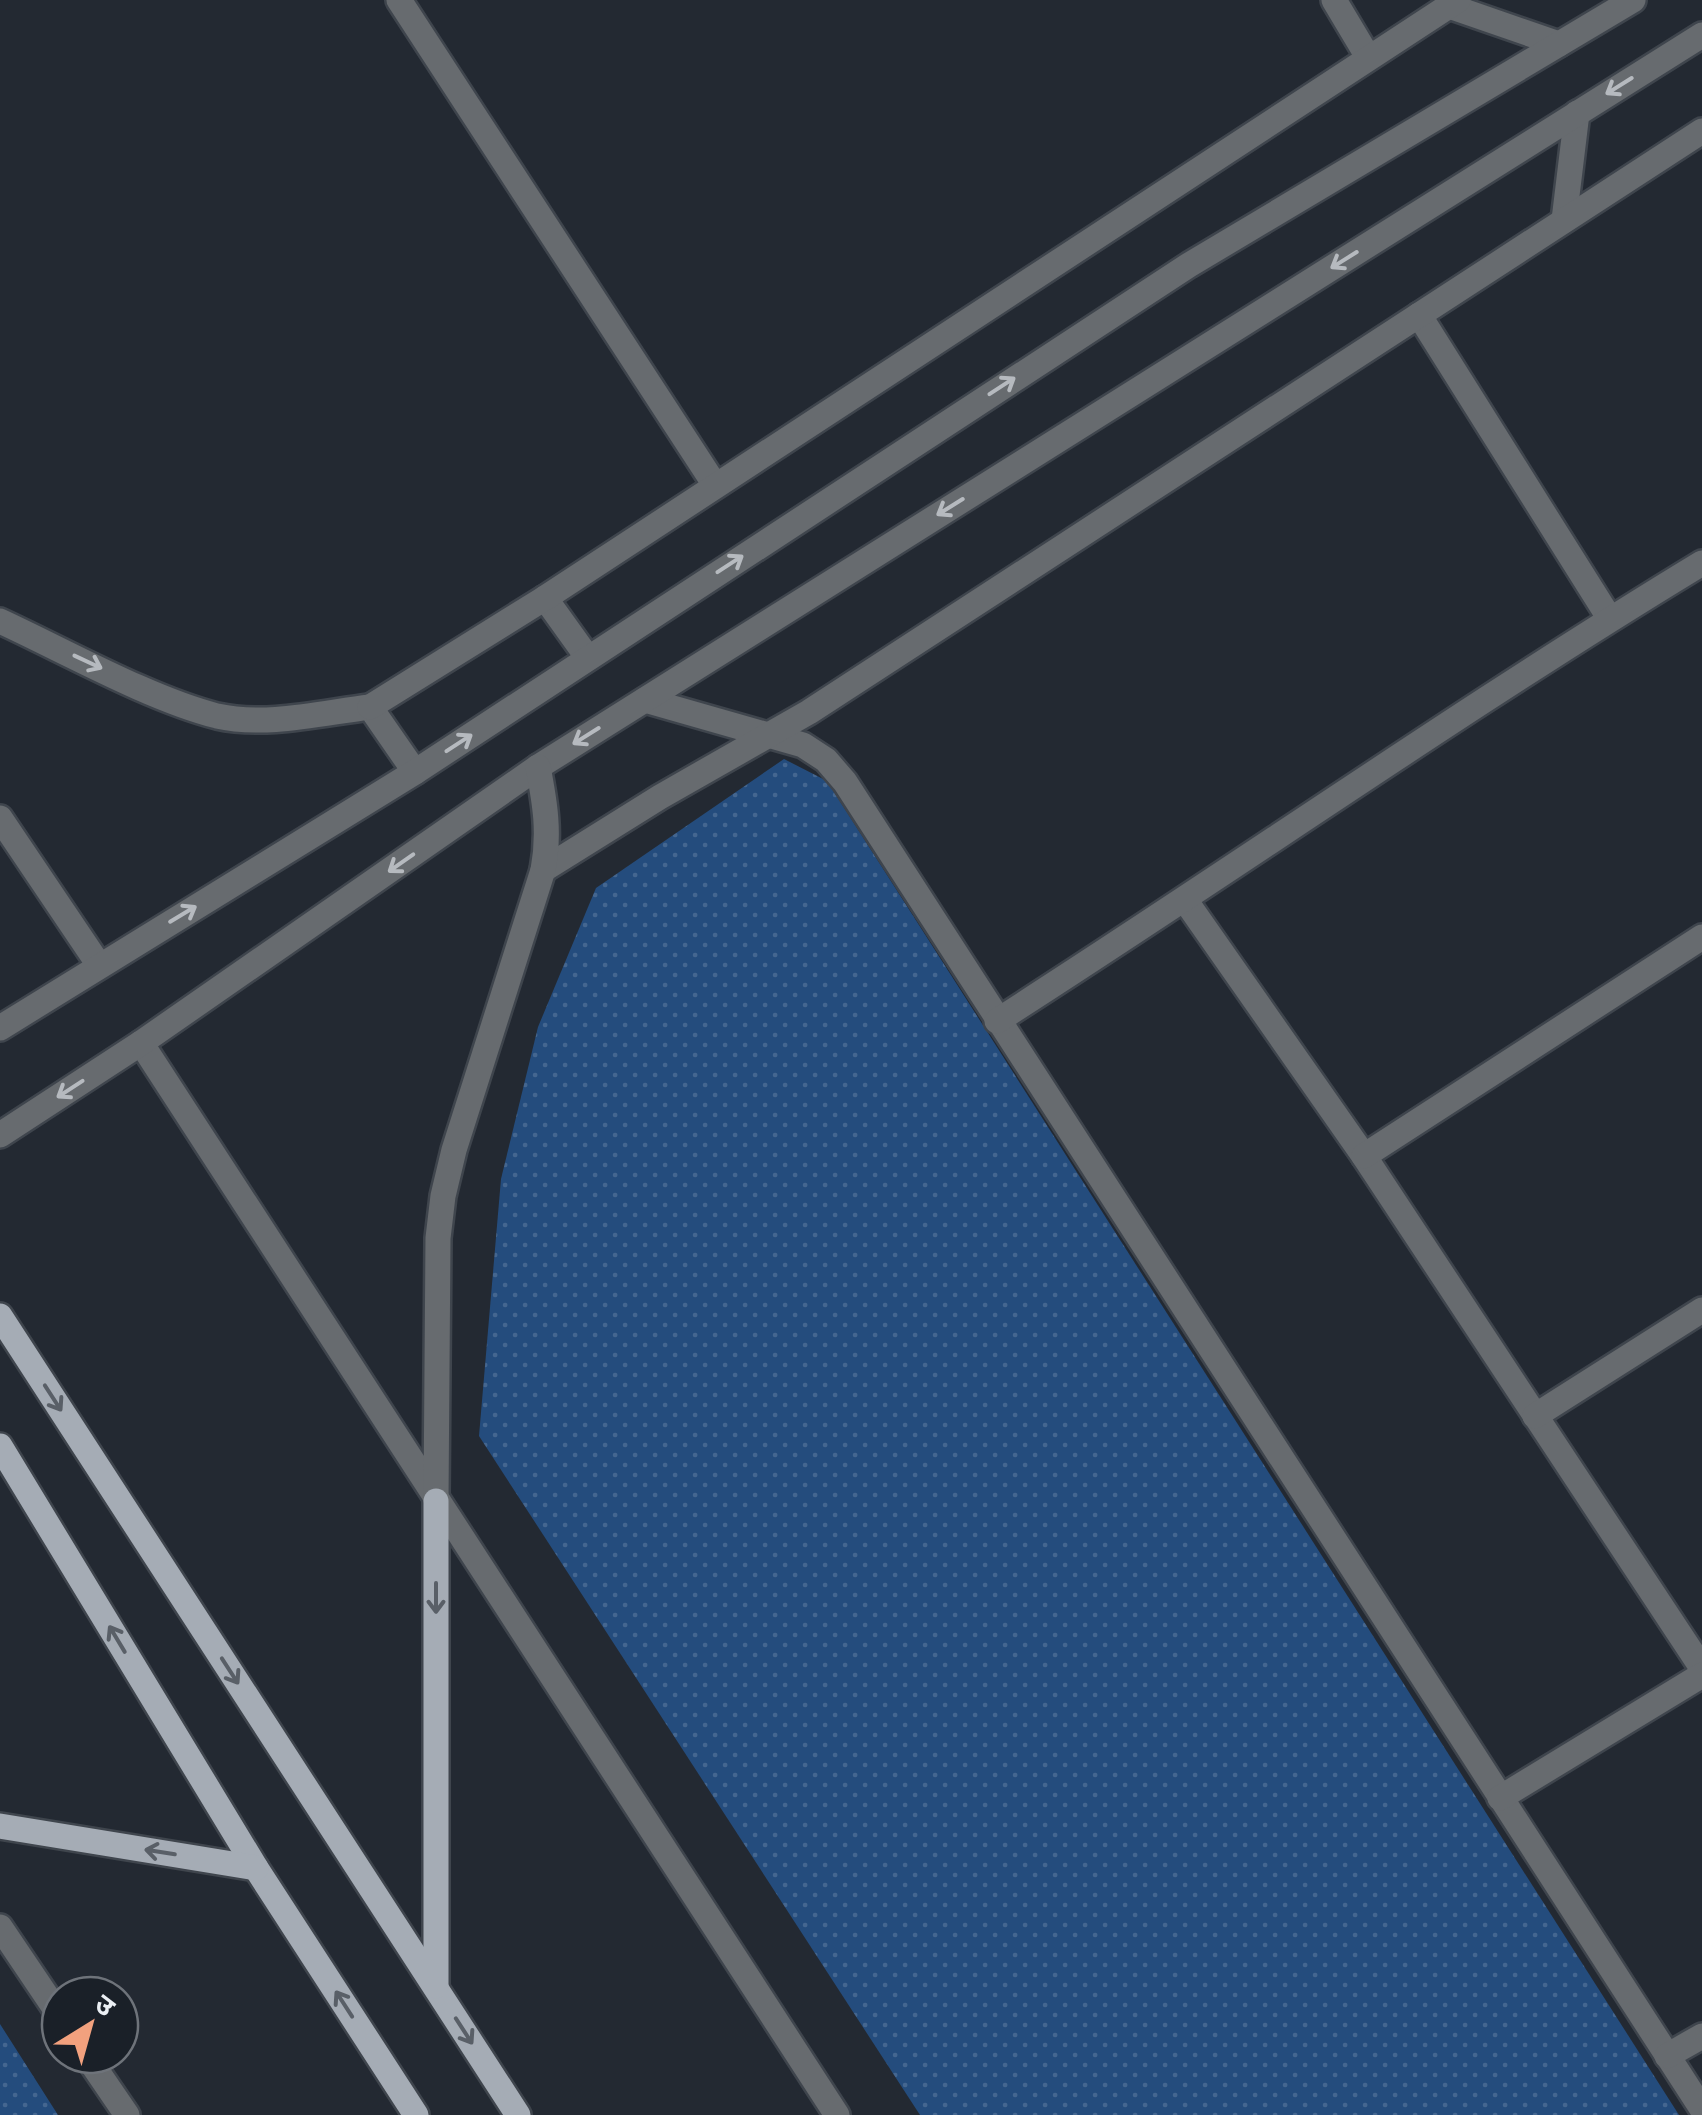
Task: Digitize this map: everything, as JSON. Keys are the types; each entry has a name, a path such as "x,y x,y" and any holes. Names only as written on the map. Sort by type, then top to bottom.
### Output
{"main road":[{"path":"0,1316 518,2115"},
{"path":"0,1446 256,1868 416,2115"},
{"path":"436,1500 436,1987"},
{"path":"0,1826 256,1868"}],"street":[{"path":"399,0 714,485"},
{"path":"1334,0 1368,57"},
{"path":"0,1028 416,772 1188,264 1633,0"},
{"path":"0,621 144,688 218,716 261,720 370,707 544,598 1454,3 1560,44"},
{"path":"0,1135 141,1044 538,767 1702,36"},
{"path":"1564,220 1576,113"},
{"path":"542,870 809,712 1702,132"},
{"path":"1419,314 1610,619"},
{"path":"996,1021 1610,619 1702,563"},
{"path":"544,598 588,658"},
{"path":"645,700 802,745 826,760 845,782 1702,2109"},
{"path":"370,707 416,772"},
{"path":"436,1500 438,1238 443,1196 542,870 548,816 538,767"},
{"path":"0,818 99,964"},
{"path":"1186,900 1364,1156 1702,1671 1500,1798"},
{"path":"1364,1156 1702,937"},
{"path":"141,1044 838,2115"},
{"path":"1536,1416 1702,1310"},
{"path":"0,1928 40,1987"},
{"path":"1667,2056 1702,2036"},
{"path":"99,2075 126,2115"}],"shaded area":[{"path":"784,759 827,781 1679,2115 920,2115 479,1436 501,1179 538,1027 596,888"},
{"path":"0,2024 58,2115 0,2115"}]}
